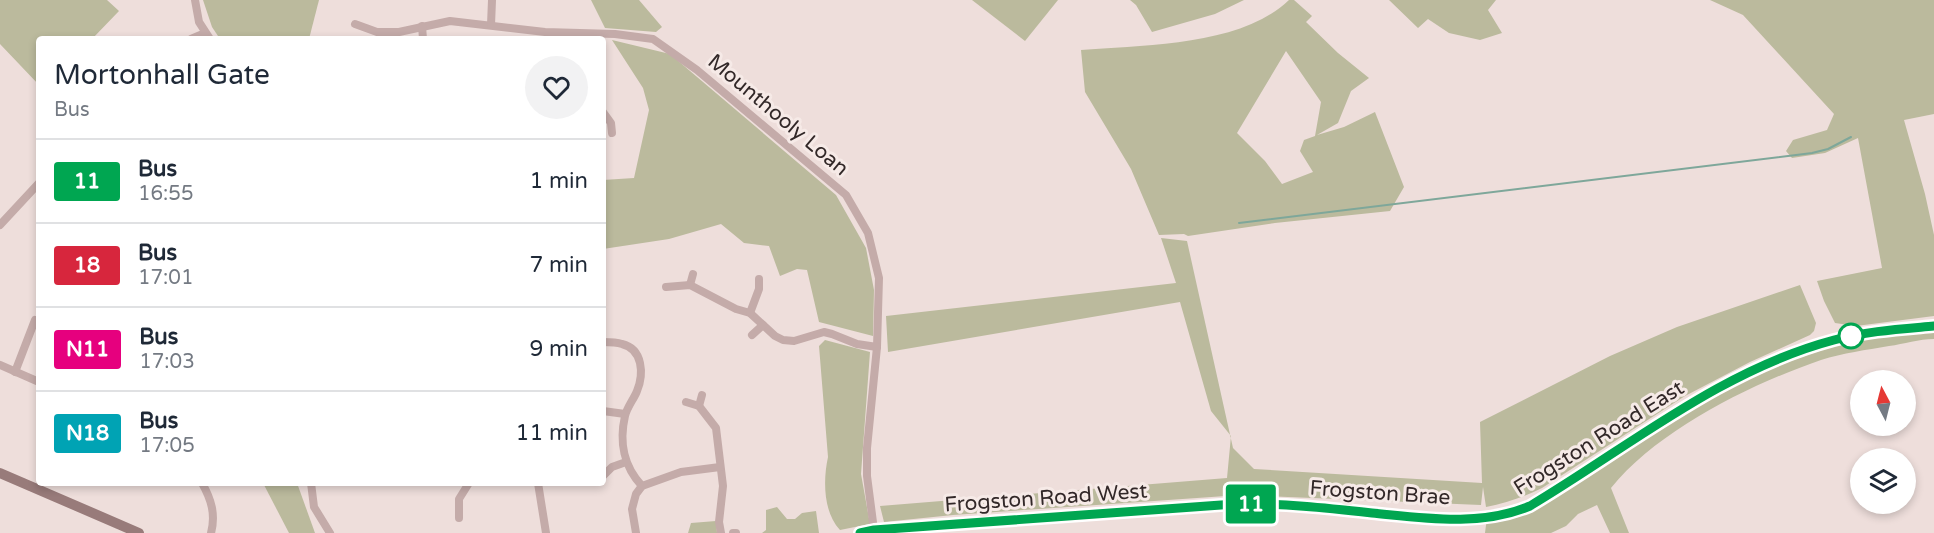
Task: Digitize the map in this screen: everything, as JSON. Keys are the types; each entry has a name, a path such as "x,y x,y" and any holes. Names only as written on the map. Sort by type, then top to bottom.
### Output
{"main road":[{"name":"Frogston Road East","path":"1486,517 1530,506 1707,394 1776,360 1800,350 1851,336 1934,326"},
{"path":"0,473 139,533"},
{"name":"Frogston Brae","path":"1235,504 1292,506 1439,519 1486,517"},
{"name":"Frogston Road West","path":"860,533 874,530 1235,504"}],"street":[{"path":"195,0 199,22 207,36"},
{"path":"491,25 492,0"},
{"name":"Mounthooly Loan","path":"356,24 377,32 399,32 450,21 491,25 545,36 615,34 653,39 697,70 846,195 868,233 876,262 880,291 867,447 867,476 874,530"},
{"path":"422,26 423,36"},
{"path":"606,116 611,123 612,133"},
{"path":"0,225 36,186"},
{"path":"690,285 693,274"},
{"path":"750,313 759,289 759,279"},
{"path":"666,287 690,285 736,309 750,313 775,336 783,340 794,341 824,332 857,344 877,347"},
{"path":"15,372 35,320"},
{"path":"752,335 763,325"},
{"path":"606,342 623,344 632,349 640,362 641,376 637,392 625,414 623,436 629,471 642,486"},
{"path":"0,365 36,381"},
{"path":"699,406 702,395"},
{"path":"686,402 699,406 716,428 723,486 719,522 721,533"},
{"path":"606,411 625,414"},
{"path":"606,471 626,462"},
{"path":"636,533 632,509 636,494 642,486 681,472 720,467"},
{"path":"203,486 213,507 211,533"},
{"path":"311,486 314,507 330,533"},
{"path":"459,518 459,499 467,486"},
{"path":"538,486 546,533"}],"green space":[{"path":"0,0 107,0 119,11 95,36 36,36 36,82 0,44"},
{"path":"203,0 319,0 310,36 218,36 212,27"},
{"path":"591,0 639,0 662,27 656,32 605,28"},
{"path":"972,0 1058,0 1025,41"},
{"path":"1130,0 1244,0 1215,14 1152,32 1136,5"},
{"path":"1289,0 1294,0 1312,16 1306,22 1338,53 1369,78 1351,91 1338,123 1317,135 1344,127 1375,112 1404,187 1390,211 1275,223 1188,236 1184,234 1159,235 1131,169 1085,92 1081,50 1162,44 1219,35 1245,27 1269,15","holes":["1286,51 1321,102 1315,136 1304,140 1300,151 1313,172 1282,184 1265,161 1237,133"]},
{"path":"1389,0 1496,0 1488,10 1502,33 1480,40 1449,33 1428,19 1418,28"},
{"path":"1710,0 1934,0 1934,114 1904,120 1934,235 1934,316 1856,326 1835,323 1817,281 1882,268 1858,138 1825,153 1792,158 1786,151 1793,140 1827,130 1834,114 1743,15"},
{"path":"612,40 670,54 836,195 866,248 874,290 873,336 819,322 807,270 797,269 780,276 769,246 744,243 721,224 669,239 606,249 606,180 634,178 649,110 643,88"},
{"path":"1161,238 1187,241 1230,435 1211,411 1180,302 888,352 886,316 1176,283"},
{"path":"1800,285 1816,323 1810,335 1750,362 1685,396 1542,488 1501,504 1486,507 1483,487 1481,505 1240,495 884,522 880,506 1227,478 1231,438 1233,448 1254,469 1482,483 1480,422 1610,356 1677,327"},
{"path":"1934,326 1934,339 1838,355 1821,360 1765,382 1707,411 1680,428 1631,467 1611,488 1629,533 1610,533 1597,505 1578,514 1566,526 1551,533 1485,533 1487,517 1517,511 1660,423 1800,350"},
{"path":"825,340 870,352 861,474 870,524 840,530 830,514 826,495 825,476 828,457 819,346"},
{"path":"265,486 298,486 315,533 289,533"},
{"path":"777,507 787,519 795,519 802,513 816,511 819,533 762,533 766,530 766,510"},
{"path":"716,521 717,533 688,533 691,523"}],"waterway":[{"path":"1239,223 1812,153 1828,149 1851,137"}],"bus line":[{"name":"11","path":"860,533 874,530 1235,504 1292,506 1439,519 1502,515 1530,506 1707,394 1776,360 1800,350 1851,336 1901,328 1934,326"}]}
